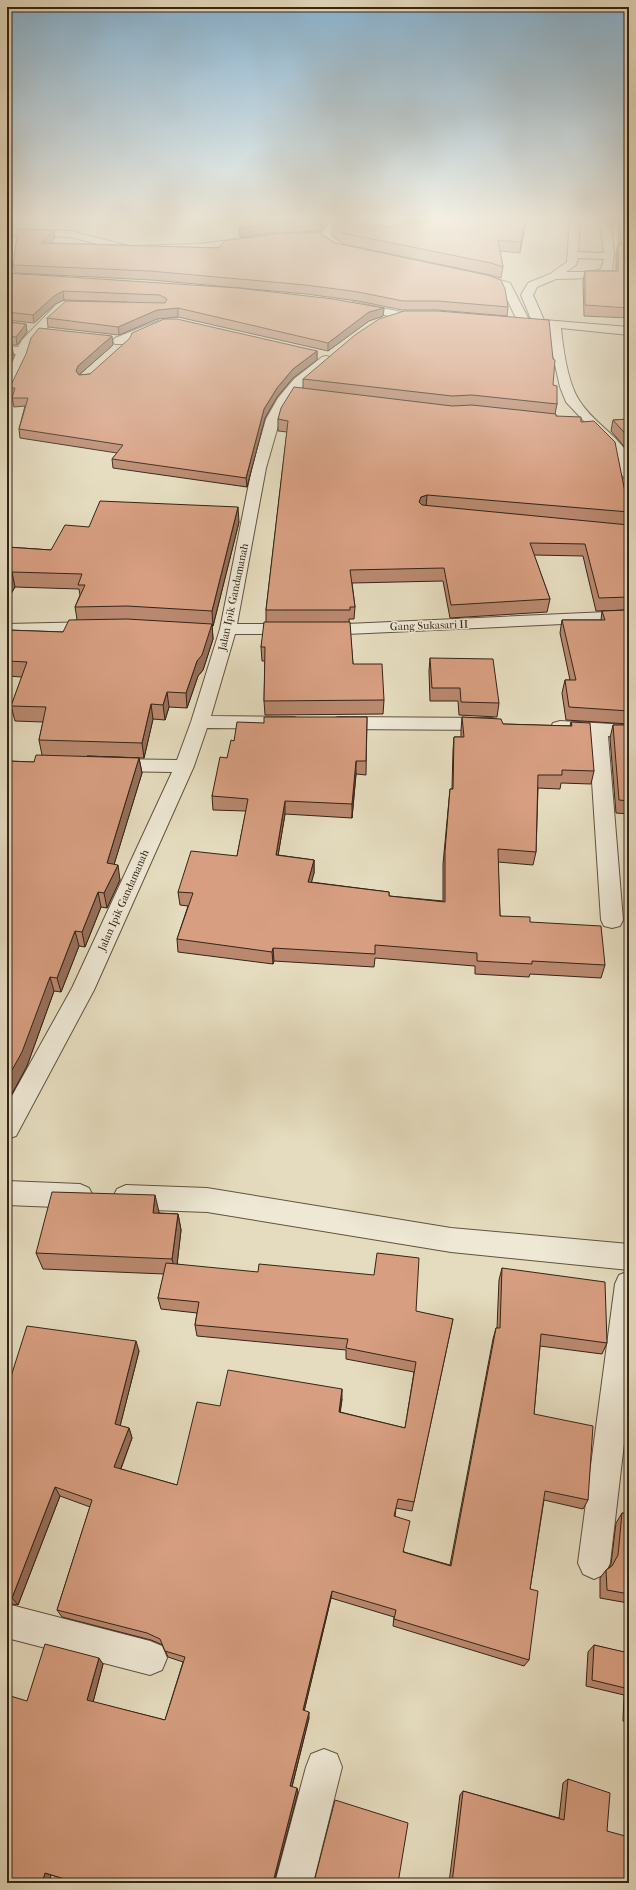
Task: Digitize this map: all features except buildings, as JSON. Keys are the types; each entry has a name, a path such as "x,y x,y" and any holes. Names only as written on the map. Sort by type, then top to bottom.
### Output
{"street":[{"path":"7,388 20,362 26,343 59,309"},
{"path":"374,325 409,315 378,309"},
{"path":"527,309 556,342 566,387 573,402 620,452 629,475"},
{"path":"533,309 539,323"},
{"path":"502,320 629,331"},
{"path":"113,354 125,344 123,341 115,340 169,322"},
{"path":"7,350 23,350"},
{"name":"Jalan Ipik Gandamanah","path":"7,1128 83,990 184,766 200,722 259,468 273,419 297,394 300,382 328,353"},
{"path":"570,422 594,424"},
{"name":"Gang Sukasari II","path":"222,632 629,616"},
{"path":"7,629 109,627"},
{"path":"200,722 505,724"},
{"path":"544,726 629,730"},
{"path":"598,729 612,920"},
{"path":"91,764 184,766"},
{"path":"7,1193 207,1200 451,1240 629,1257"},
{"path":"594,1563 629,1284"},
{"path":"7,1621 150,1658"},
{"path":"294,1883 324,1767"}]}
